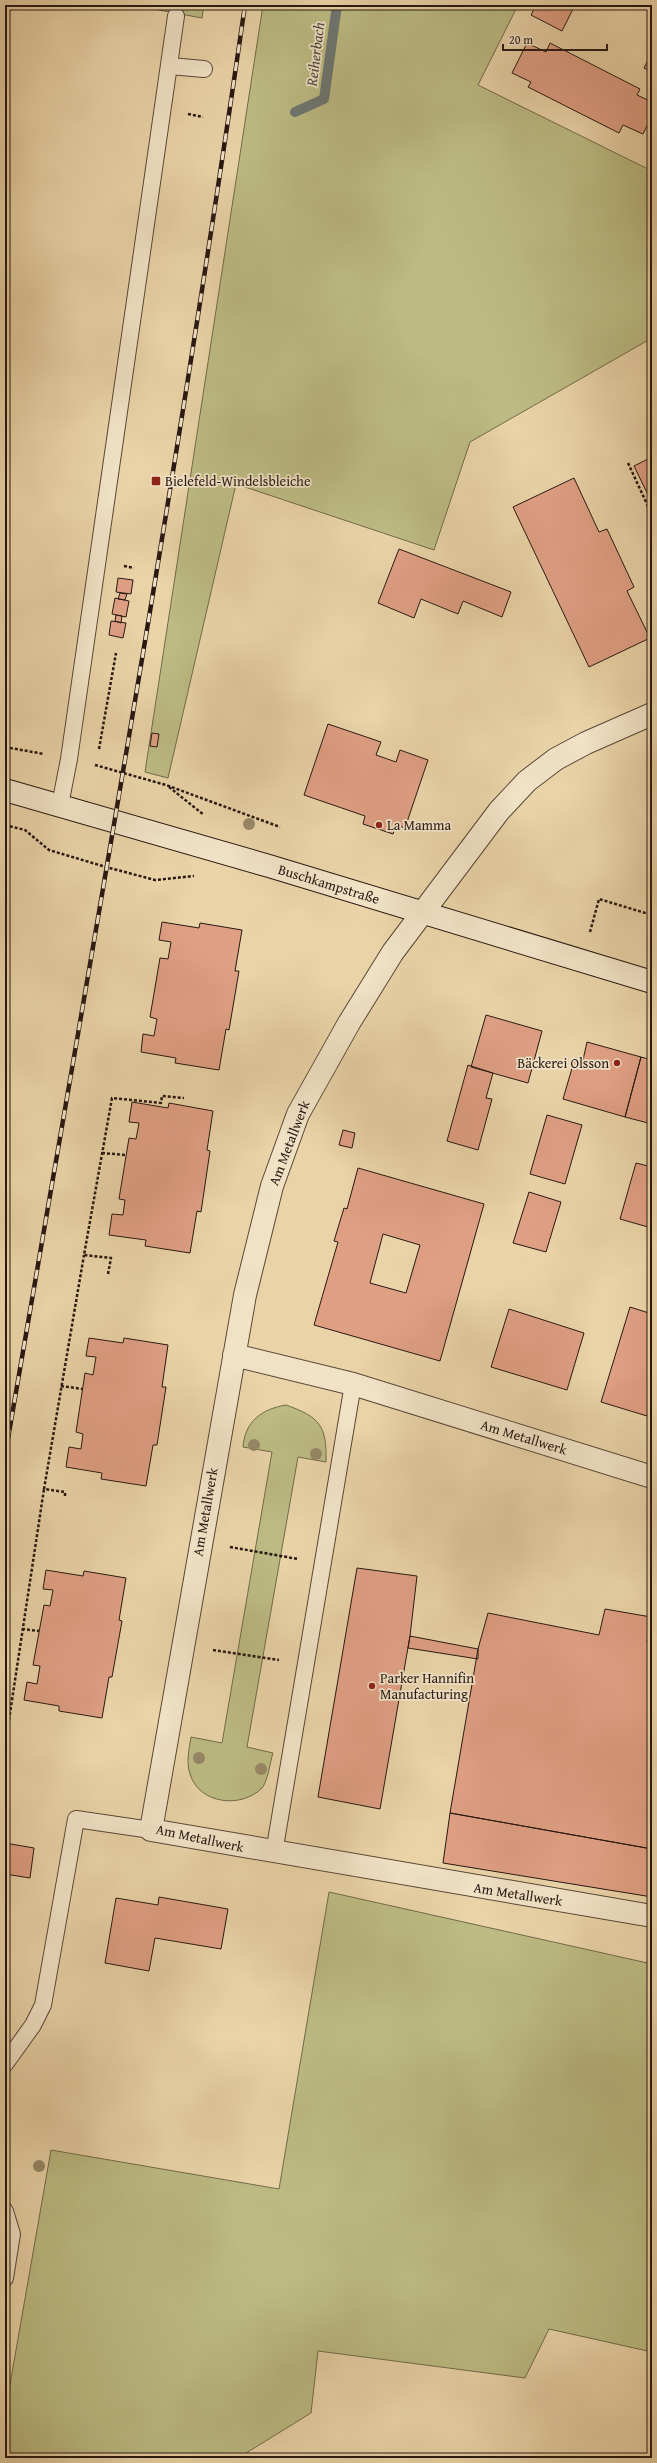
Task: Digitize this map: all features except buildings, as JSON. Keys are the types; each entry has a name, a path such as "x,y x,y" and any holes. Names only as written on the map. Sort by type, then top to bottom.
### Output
{"street":[{"name":"Am Metallwerk","path":"652,714 586,743 556,759 527,782 470,848 423,913 392,952 348,1023 298,1114 272,1186 245,1295 150,1830 274,1853 652,1916"},
{"name":"Buschkampstraße","path":"5,790 60,805 652,982"},
{"name":"Am Metallwerk","path":"234,1355 353,1384 652,1477"}],"lane":[{"path":"60,805 72,743 176,16"},
{"path":"170,66 204,69"},
{"path":"274,1853 353,1384"},
{"path":"5,2064 33,2025 43,2005 76,1819 150,1830"},
{"path":"5,2211 12,2234 5,2278"}],"path":[{"path":"185,114 203,117"},
{"path":"628,463 652,515"},
{"path":"122,566 134,568"},
{"path":"103,730 116,653"},
{"path":"166,785 280,827"},
{"path":"5,825 25,830 49,850 155,880 174,879"},
{"path":"582,961 599,900 652,915"},
{"path":"9,1720 61,1386 112,1098 161,1103 162,1096 184,1098"},
{"path":"102,1153 126,1155"},
{"path":"84,1255 111,1258 108,1274"},
{"path":"61,1386 83,1389"},
{"path":"44,1489 65,1492 65,1496"},
{"path":"255,1552 280,1556"},
{"path":"22,1629 39,1631"},
{"path":"238,1654 263,1657"}],"shaded area":[{"path":"132,5 204,5 202,18"},
{"path":"263,5 518,5 478,85 652,171 652,338 470,442 434,550 236,484 168,778 145,772"},
{"path":"286,1405 307,1414 319,1424 323,1431 325,1440 326,1462 298,1457 247,1747 273,1753 267,1776 262,1788 253,1795 232,1801 222,1800 211,1797 202,1792 195,1784 190,1774 188,1756 191,1737 222,1743 272,1452 243,1447 244,1438 251,1423 262,1413"},
{"path":"329,1892 652,1964 652,2352 549,2329 525,2378 318,2351 311,2413 238,2458 5,2458 5,2413 51,2150 279,2189"}],"waterway":[{"name":"Reiherbach","path":"295,112 324,99 337,5"}],"railway":[{"path":"5,1456 160,550 190,368 245,5"}],"place":[{"name":"Bielefeld-Windelsbleiche","path":"156,481"},
{"name":"La Mamma","path":"379,825"},
{"name":"Bäckerei Olsson","path":"617,1063"},
{"name":"Parker Hannifin Manufacturing","path":"372,1686"}]}
